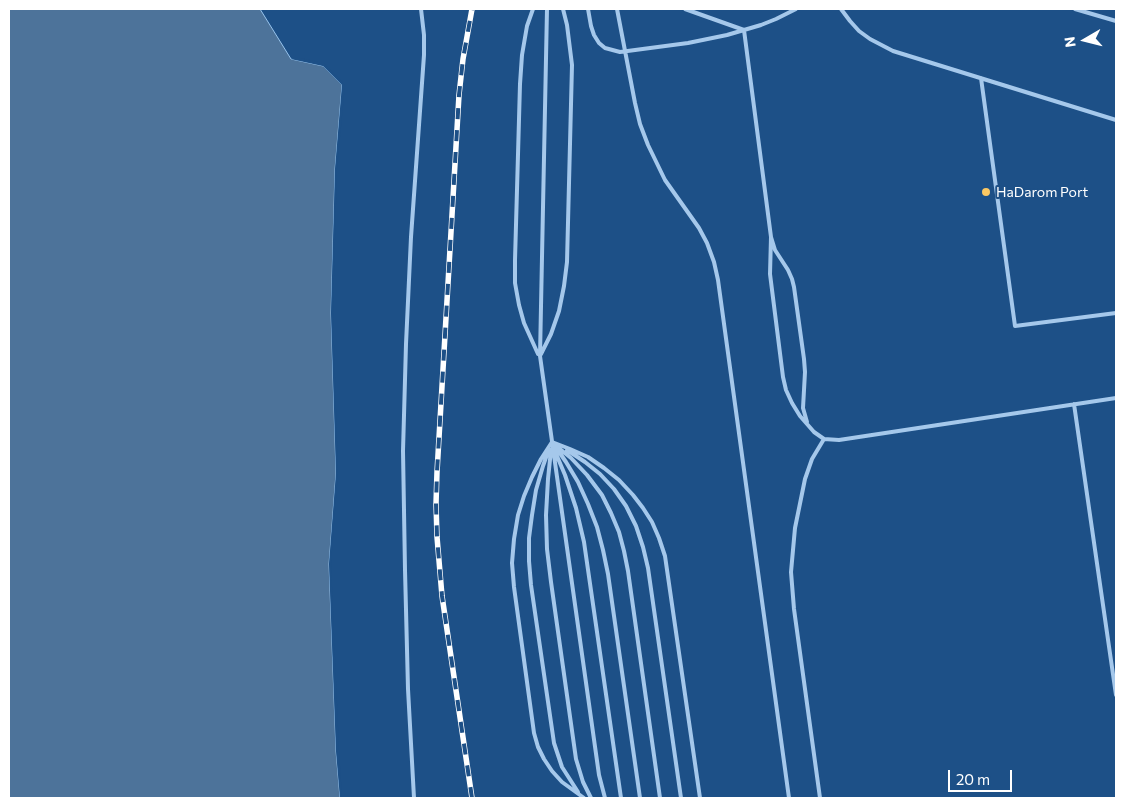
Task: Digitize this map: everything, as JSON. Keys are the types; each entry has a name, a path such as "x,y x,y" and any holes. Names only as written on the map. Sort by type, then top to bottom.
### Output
{"lane":[{"path":"414,798 408,689 403,451 410,237 424,55 421,9"},
{"path":"533,9 522,55 520,84 515,283 524,323 540,356"},
{"path":"548,9 540,356 597,765 605,798"},
{"path":"540,356 551,334 559,311 567,262 572,65 563,9"},
{"path":"588,9 591,26 599,43 612,51 626,52 707,39 744,30 776,19 796,9"},
{"path":"617,9 639,117 648,145 665,180 699,228 714,262 789,798"},
{"path":"685,9 744,30"},
{"path":"841,9 860,31 881,46 893,51 1116,120"},
{"path":"1074,9 1116,21"},
{"path":"744,30 771,237 770,274 782,377 792,403 814,432 824,439 838,440 1116,398"},
{"path":"981,78 1015,326 1116,313"},
{"path":"771,237 775,250 788,270 794,287 805,372 803,408 810,428"},
{"path":"1074,404 1116,694"},
{"path":"820,798 794,609 791,572 795,528 805,479 812,459 824,439"},
{"path":"552,442 532,477 518,515 512,563 514,587 534,733 538,747 552,771 562,782 583,797"},
{"path":"552,442 536,490 532,515 529,553 531,585 554,743 562,767 570,782 583,797"},
{"path":"552,442 546,515 547,549 576,759 583,782 591,798"},
{"path":"552,442 565,475 584,542 621,798"},
{"path":"552,442 582,490 597,527 603,550 640,798"},
{"path":"552,442 571,458 602,495 619,532 628,571 660,798"},
{"path":"552,442 586,462 600,474 626,506 636,526 648,568 681,798"},
{"path":"552,442 588,457 619,480 633,494 643,508 659,538 665,556 700,798"}],"water":[{"path":"9,9 260,9 291,59 323,66 342,85 335,169 331,313 336,473 329,564 336,751 340,798 9,798"}],"pier":[{"path":"295,57 324,63 345,85 337,169 333,313 338,473 331,564 342,798 340,798 336,751 329,564 336,473 331,313 335,169 342,85 323,66 291,59"}],"railway":[{"path":"472,9 459,95 436,504 442,596 472,798"}],"place":[{"name":"HaDarom Port","path":"986,192"}]}
